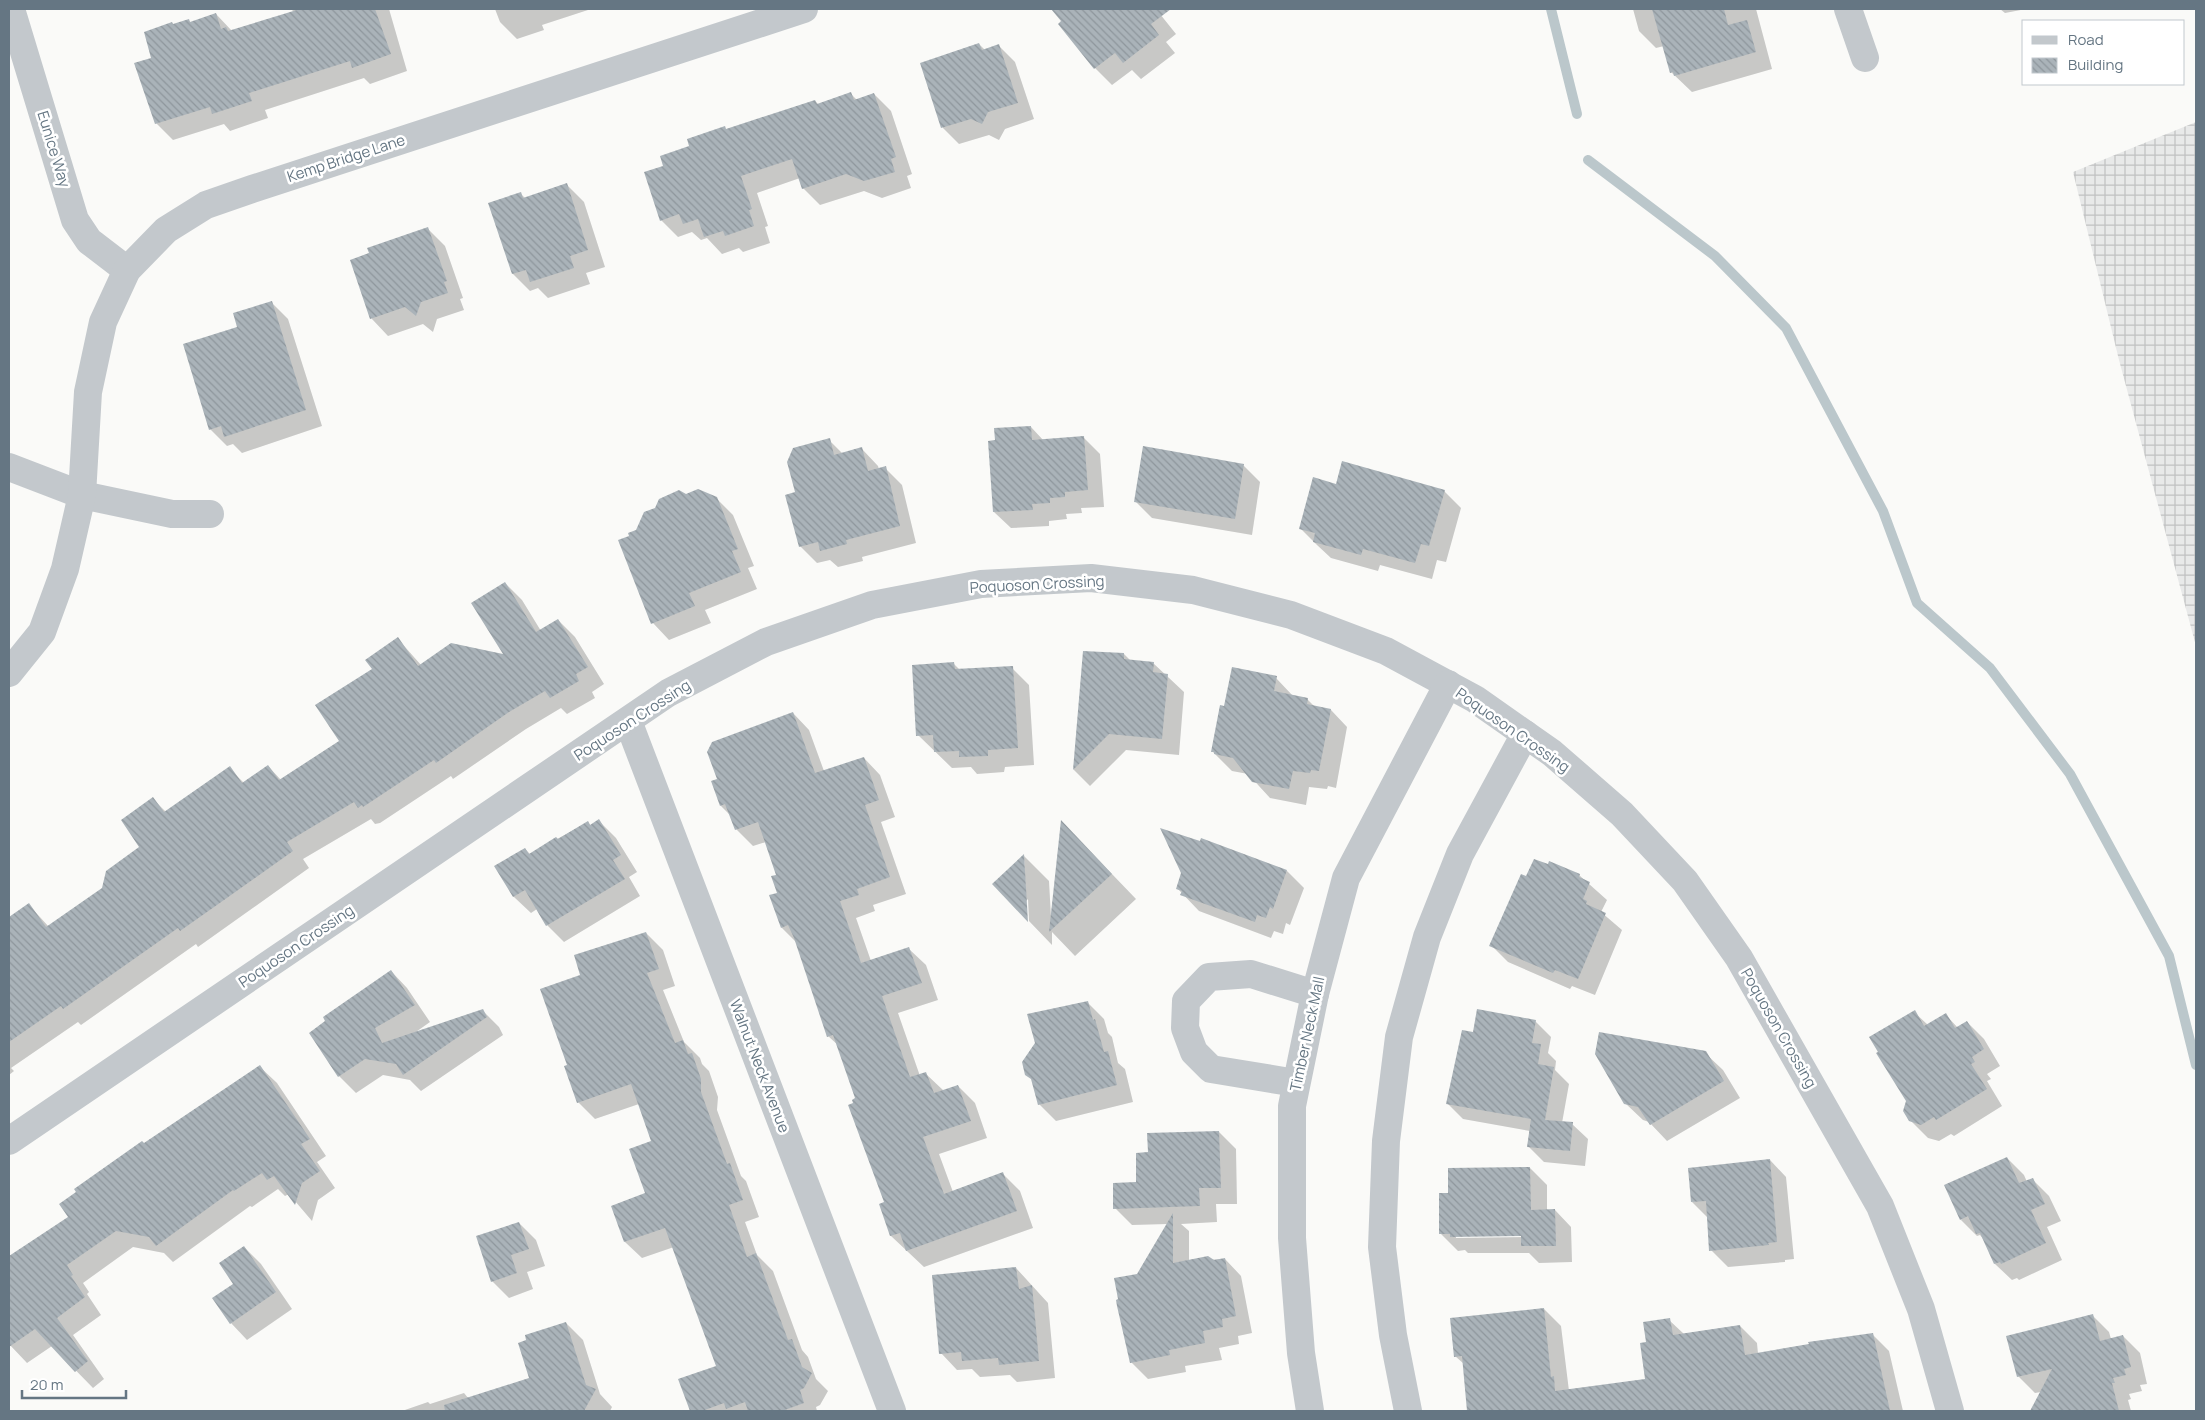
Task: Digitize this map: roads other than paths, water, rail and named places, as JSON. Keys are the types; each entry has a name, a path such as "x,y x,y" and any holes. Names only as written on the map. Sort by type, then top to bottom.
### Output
{"street":[{"name":"Eunice Way","path":"11,9 75,220 89,240 127,270"},
{"name":"Kemp Bridge Lane","path":"9,673 42,632 64,569 82,495 88,392 103,322 127,270 166,230 206,205 804,9"},
{"path":"1848,9 1865,58"},
{"path":"9,468 82,495 172,514 210,514"},
{"name":"Poquoson Crossing","path":"9,1141 668,693 766,642 872,605 981,584 1091,578 1193,590 1291,615 1386,652 1475,699 1552,753 1622,814 1685,881 1739,958 1880,1206 1921,1309 1950,1411"},
{"name":"Timber Neck Mall","path":"1310,1411 1300,1353 1292,1238 1292,1106 1296,1083 1315,994 1346,878 1448,684"},
{"name":"Walnut Neck Avenue","path":"628,721 892,1411"},
{"path":"1408,1411 1393,1335 1382,1247 1386,1141 1399,1037 1427,937 1460,854 1525,734"},
{"path":"1296,1083 1212,1069 1194,1052 1185,1028 1186,1001 1209,977 1251,974 1315,994"}],"waterway":[{"path":"1551,9 1577,114"},
{"path":"1588,160 1715,256 1786,328 1883,511 1917,603 1990,668 2070,774 2169,956 2196,1065"}]}
